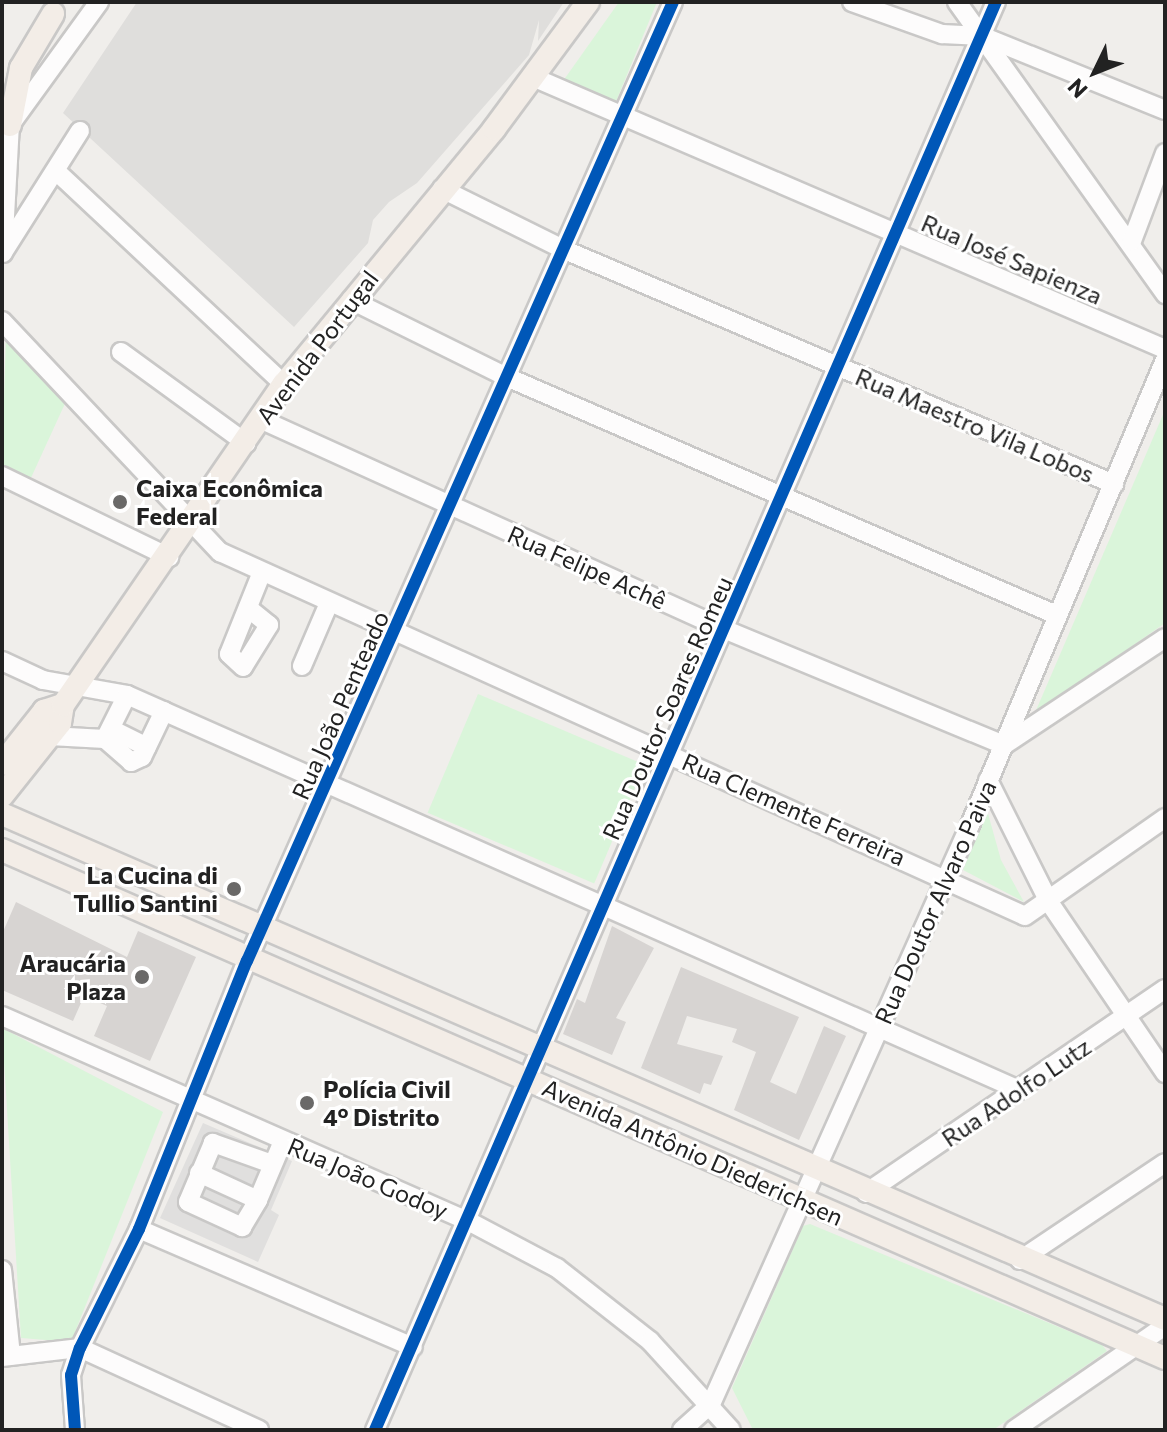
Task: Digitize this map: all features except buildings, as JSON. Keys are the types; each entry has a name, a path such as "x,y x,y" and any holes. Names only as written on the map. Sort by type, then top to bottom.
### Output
{"main road":[{"name":"Avenida Portugal","path":"2,796 50,736 63,705 191,527 284,384 535,78 588,2"},
{"path":"10,125 21,68 58,8"},
{"path":"2,72 58,8"},
{"name":"Avenida Portugal","path":"2,764 44,711 63,705"},
{"name":"Avenida Antônio Diederichsen","path":"2,814 813,1171 1165,1319"},
{"name":"Avenida Antônio Diederichsen","path":"2,850 247,961 531,1080 1165,1358"}],"street":[{"path":"2,255 10,125 99,2"},
{"name":"Rua João Penteado","path":"75,1430 71,1375 80,1348 139,1229 194,1103 247,961 397,635 450,505 565,250 620,115 673,2"},
{"path":"852,2 942,34 982,36 1165,110"},
{"path":"957,2 1132,241 1165,294"},
{"name":"Rua Doutor Soares Romeu","path":"375,1430 470,1222 606,902 842,369 996,2"},
{"name":"Rua José Sapienza","path":"535,78 1165,349"},
{"path":"2,255 80,131"},
{"path":"1132,241 1165,153"},
{"path":"56,171 284,384"},
{"name":"Rua Maestro Vila Lobos","path":"442,189 565,250 1114,484"},
{"path":"351,300 509,378 1054,614"},
{"path":"2,321 191,527"},
{"path":"121,352 246,443"},
{"name":"Rua Doutor Alvaro Paiva","path":"682,1430 711,1404 1004,745 1054,614 1114,484 1165,360"},
{"name":"Rua Felipe Achê","path":"260,419 726,630 1004,745"},
{"path":"2,476 169,557"},
{"name":"Rua Clemente Ferreira","path":"191,527 220,552 397,635 946,877 1025,916 1049,902"},
{"path":"248,608 262,572"},
{"path":"302,666 329,603"},
{"path":"1004,745 1165,638"},
{"path":"2,661 43,680 127,695 329,785 606,902 1019,1090"},
{"path":"108,734 127,695"},
{"path":"108,734 131,762 147,747 164,711"},
{"path":"50,736 108,734"},
{"path":"988,780 1049,902 1165,1073"},
{"path":"1049,902 1165,818"},
{"name":"Rua Adolfo Lutz","path":"866,1193 1165,989"},
{"name":"Rua João Godoy","path":"2,1016 470,1222 605,1303 711,1404 731,1430"},
{"path":"272,1164 216,1142 189,1197 192,1208 242,1227 258,1200 283,1141"},
{"path":"1020,1260 1165,1163"},
{"path":"199,1173 258,1200"},
{"path":"139,1229 413,1347"},
{"path":"2,1270 7,1357 80,1348 259,1430"},
{"path":"1014,1430 1165,1326"}],"shaded area":[{"path":"137,2 564,2 538,41 539,20 529,55 417,183 389,202 373,220 368,243 294,327 63,113"},
{"path":"203,1123 292,1161 271,1210 279,1215 258,1262 160,1218"}],"green space":[{"path":"619,2 657,2 615,104 563,81"},
{"path":"6,333 68,397 30,480 2,467"},
{"path":"1165,410 1165,623 1034,715"},
{"path":"478,694 645,765 594,883 428,813"},
{"path":"987,810 1001,860 1024,902 963,870"},
{"path":"2,1028 163,1112 71,1342 21,1338"},
{"path":"810,1224 1102,1345 1107,1351 993,1430 753,1430 732,1388 803,1226"}],"cycle path":[{"path":"75,1430 71,1375 80,1348 139,1229 247,961 673,2"},
{"path":"375,1430 996,2"}],"place":[{"name":"Caixa Econômica Federal","path":"120,502"},
{"name":"La Cucina di Tullio Santini","path":"234,889"},
{"name":"Araucária Plaza","path":"142,977"},
{"name":"Polícia Civil 4º Distrito","path":"307,1103"}]}
